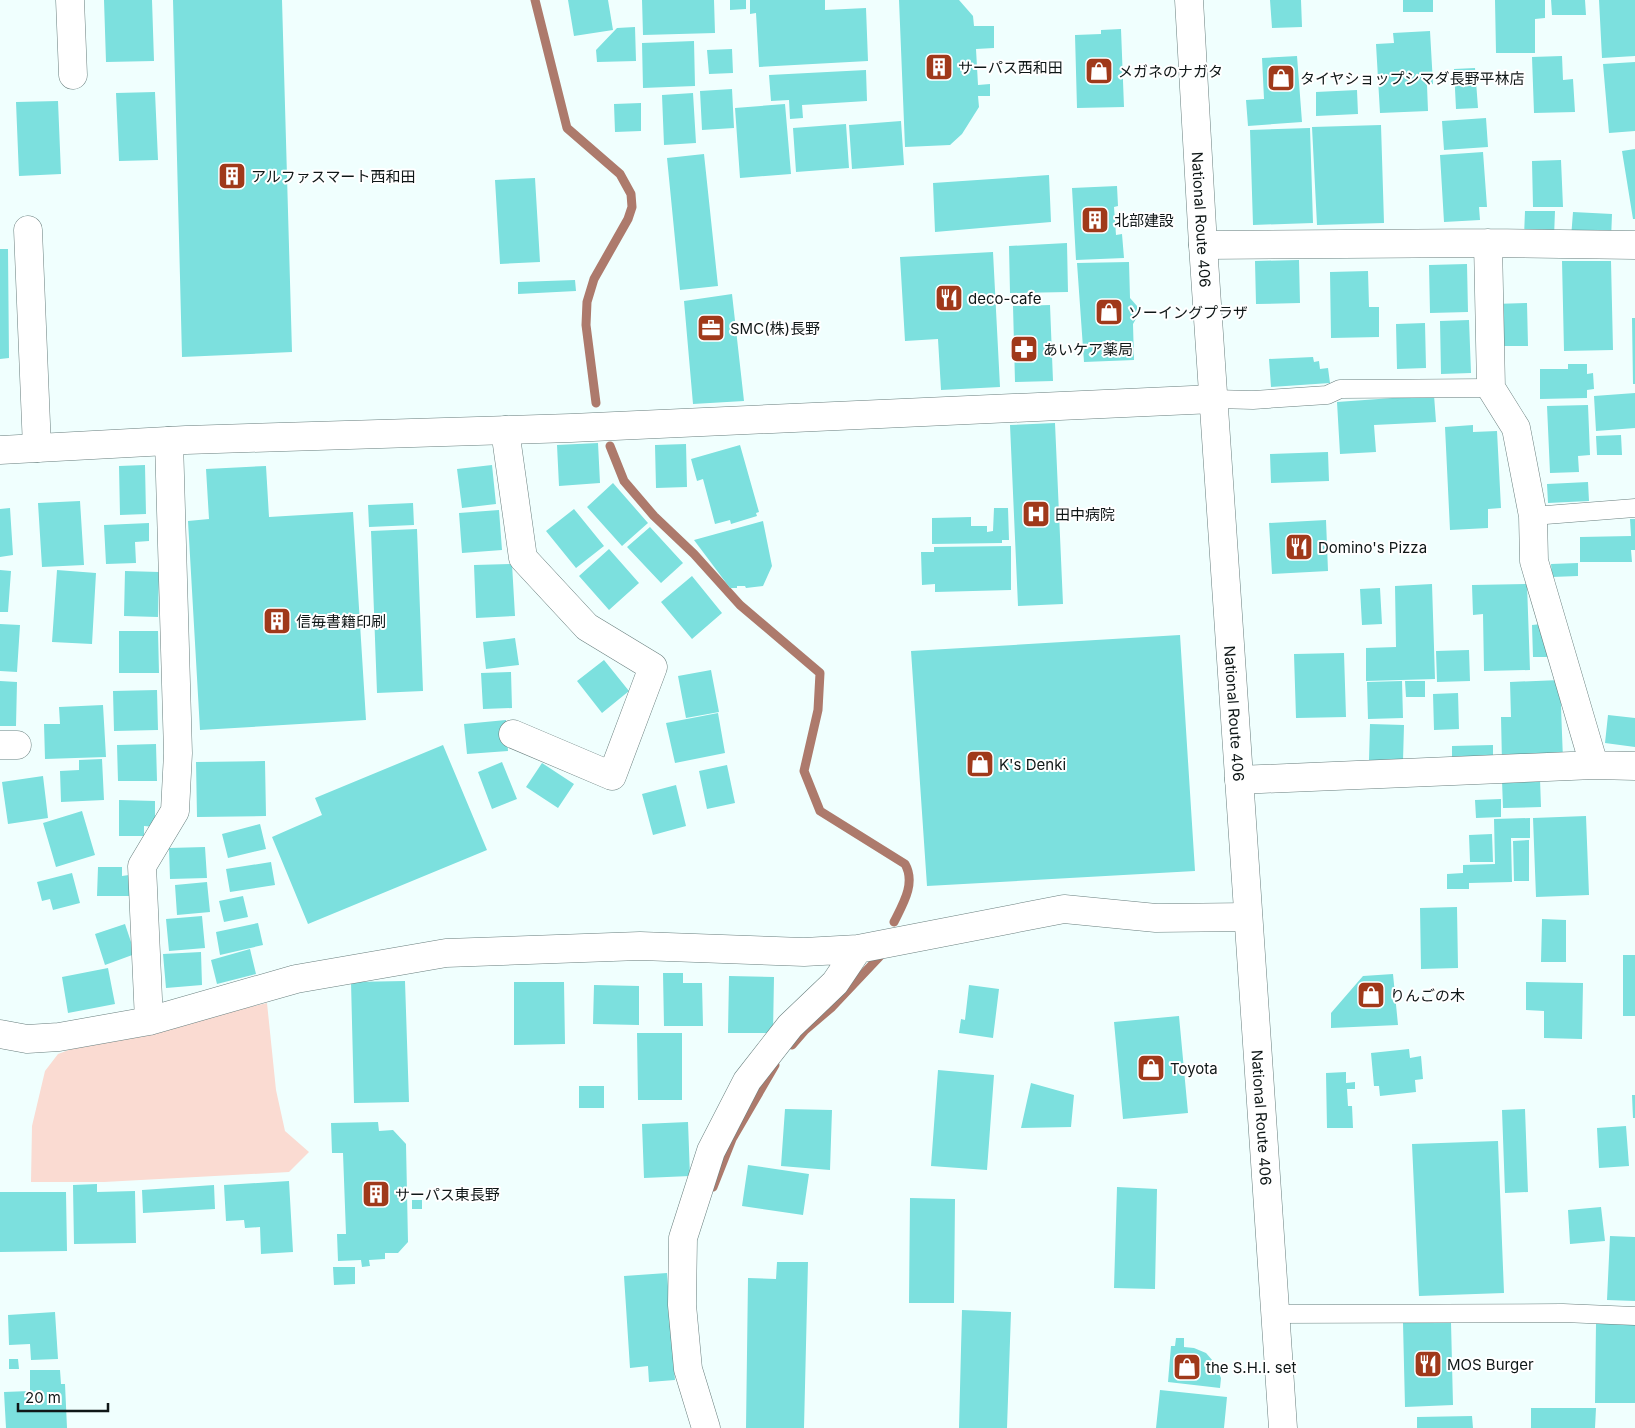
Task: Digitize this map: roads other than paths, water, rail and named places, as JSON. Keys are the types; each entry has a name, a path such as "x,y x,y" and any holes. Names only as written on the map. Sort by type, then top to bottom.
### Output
{"main road":[{"path":"70,0 73,75"},
{"name":"National Route 406","path":"1189,0 1283,1428"},
{"path":"28,230 37,448"},
{"path":"1488,243 1491,388 1516,428 1533,516 1534,561 1594,765"},
{"path":"1204,245 1488,243 1635,245"},
{"path":"0,450 168,441 505,430 1214,399"},
{"path":"505,430 523,558 587,626 653,667 612,776 513,734"},
{"path":"149,1021 142,866 175,812 178,753 168,441"},
{"path":"1239,780 1594,765 1635,766"},
{"path":"0,1034 27,1039 59,1037 149,1021 296,979 446,953 640,946 804,952 858,949 1064,909 1156,918 1248,916"},
{"path":"706,1428 688,1369 682,1305 683,1238 711,1151 746,1080 790,1026 835,983 858,949"}],"lane":[{"path":"1214,399 1271,399 1327,394 1340,390 1491,388"},
{"path":"1533,516 1635,508"},
{"path":"1275,1314 1563,1313 1635,1316"}],"waterway":[{"path":"535,0 567,128 620,174 631,194 632,207 628,219 594,279 587,302 586,325 596,403"},
{"path":"610,446 624,481 654,516 694,554 740,605 820,673 818,710 804,771 820,811 905,864 908,871 909,886 894,922"},
{"path":"792,1045 805,1030 832,1007 883,953"},
{"path":"713,1187 732,1139 775,1065"}],"place":[{"name":"サーパス西和田","path":"939,67"},
{"name":"メガネのナガタ","path":"1099,71"},
{"name":"タイヤショップシマダ長野平林店","path":"1281,78"},
{"name":"アルファスマート西和田","path":"232,176"},
{"name":"北部建設","path":"1095,220"},
{"name":"deco-cafe","path":"949,298"},
{"name":"ソーイングプラザ","path":"1109,312"},
{"name":"SMC(株)長野","path":"711,328"},
{"name":"あいケア薬局","path":"1024,349"},
{"name":"田中病院","path":"1036,514"},
{"name":"Domino's Pizza","path":"1299,547"},
{"name":"信毎書籍印刷","path":"277,621"},
{"name":"K's Denki","path":"980,764"},
{"name":"りんごの木","path":"1371,995"},
{"name":"Toyota","path":"1151,1068"},
{"name":"サーパス東長野","path":"376,1194"},
{"name":"MOS Burger","path":"1428,1364"},
{"name":"the S.H.I. set","path":"1187,1367"}]}
